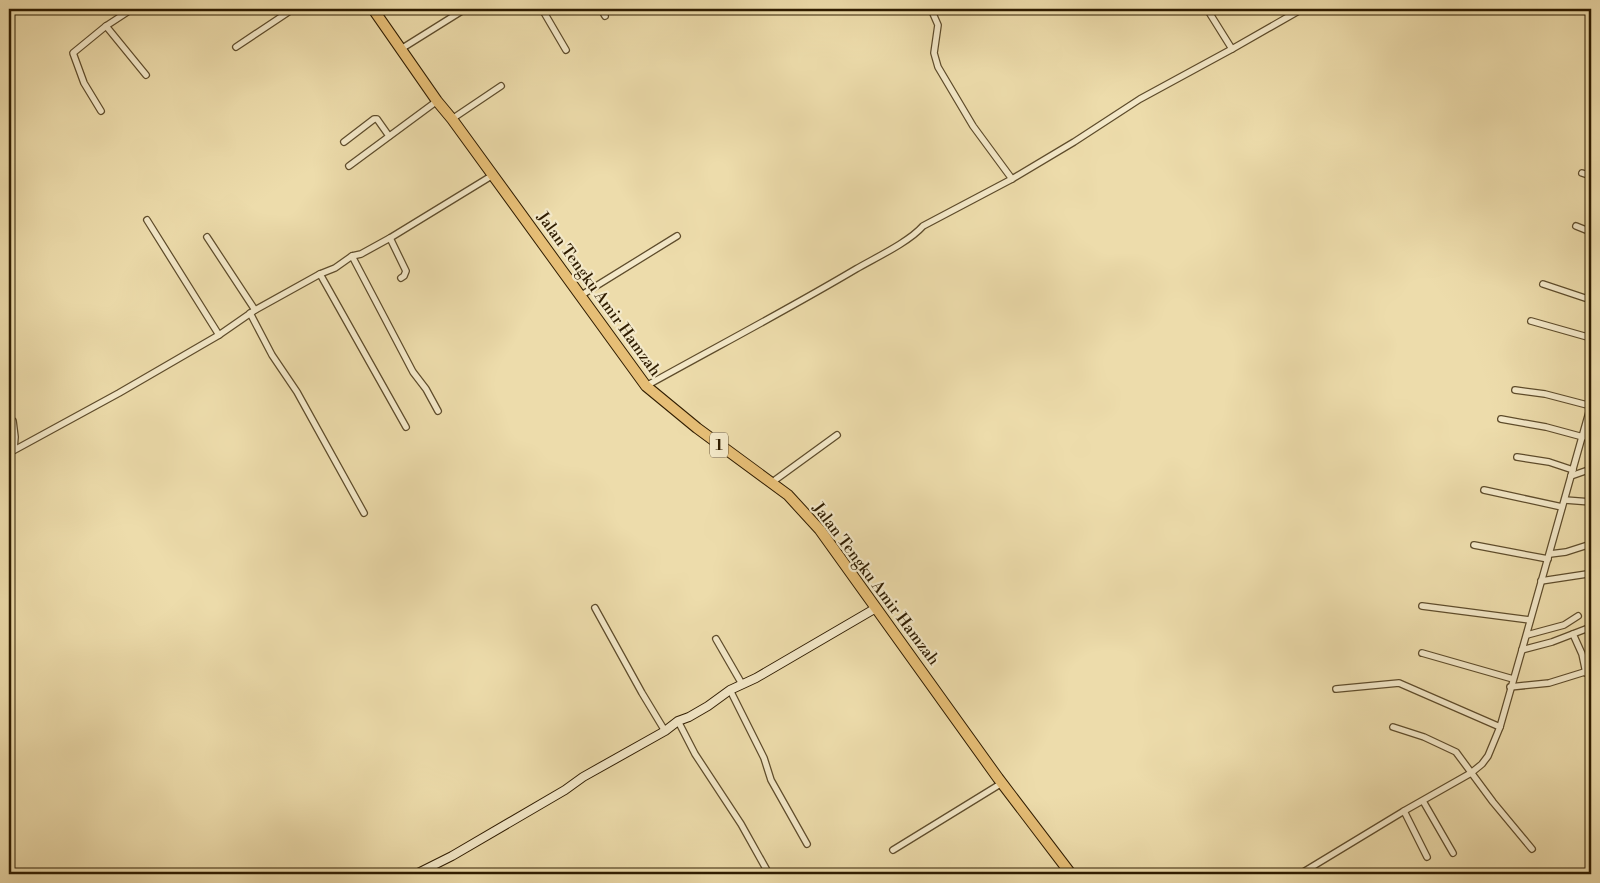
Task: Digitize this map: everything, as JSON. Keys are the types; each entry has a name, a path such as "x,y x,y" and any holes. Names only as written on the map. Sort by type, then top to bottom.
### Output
{"highway":[{"name":"Jalan Tengku Amir Hamzah","path":"372,9 646,386 744,465 795,501 876,608 1002,784 1071,874"}],"street":[{"path":"101,111 84,83 72,53 106,26 132,9"},
{"path":"236,48 293,9"},
{"path":"401,49 465,9"},
{"path":"542,9 566,50"},
{"path":"601,9 605,16"},
{"path":"931,9 938,25 934,53 938,67 974,126 1012,179"},
{"path":"1207,9 1232,49"},
{"path":"646,386 843,277 892,248 920,230 923,226 1012,179 1074,142 1140,99 1302,9"},
{"path":"106,26 146,75"},
{"path":"452,119 501,86"},
{"path":"349,166 437,100"},
{"path":"344,142 374,119 377,119 389,136"},
{"path":"1582,173 1591,176"},
{"path":"11,451 119,393 219,335 252,312 320,274 335,268 352,256 361,254 390,238 493,175"},
{"path":"147,220 219,335"},
{"path":"1576,226 1591,232"},
{"path":"580,296 677,236"},
{"path":"207,237 227,267 252,312 272,355 296,392 364,513"},
{"path":"390,238 406,271 404,276 400,278"},
{"path":"352,256 413,372 426,389 438,411"},
{"path":"320,274 406,426"},
{"path":"1543,284 1591,300"},
{"path":"1531,321 1591,338"},
{"path":"1300,874 1404,810 1471,773 1488,756 1500,727 1591,406 1545,394 1516,390"},
{"path":"1501,419 1546,427 1583,437"},
{"path":"11,451 15,436 13,421"},
{"path":"771,483 837,435"},
{"path":"1517,457 1549,462 1572,473 1591,469"},
{"path":"1484,490 1562,507"},
{"path":"1565,500 1591,502"},
{"path":"1474,545 1494,550 1549,556 1576,550 1591,544"},
{"path":"1541,581 1587,574"},
{"path":"1422,606 1530,620"},
{"path":"595,608 665,731"},
{"path":"416,874 452,856 565,790 583,777 665,731 678,721 708,706 730,690 756,678 876,608"},
{"path":"1526,635 1564,625 1578,616"},
{"path":"1522,650 1591,627"},
{"path":"1510,687 1549,683 1588,671 1572,634"},
{"path":"716,639 742,684"},
{"path":"1422,653 1513,679"},
{"path":"1336,689 1399,682 1500,727"},
{"path":"730,690 764,758 771,780 807,844"},
{"path":"678,721 695,754 732,810 769,874"},
{"path":"1393,727 1424,737 1454,751 1532,849"},
{"path":"892,850 1002,784"},
{"path":"1423,801 1453,852"},
{"path":"1404,810 1427,858"}]}
